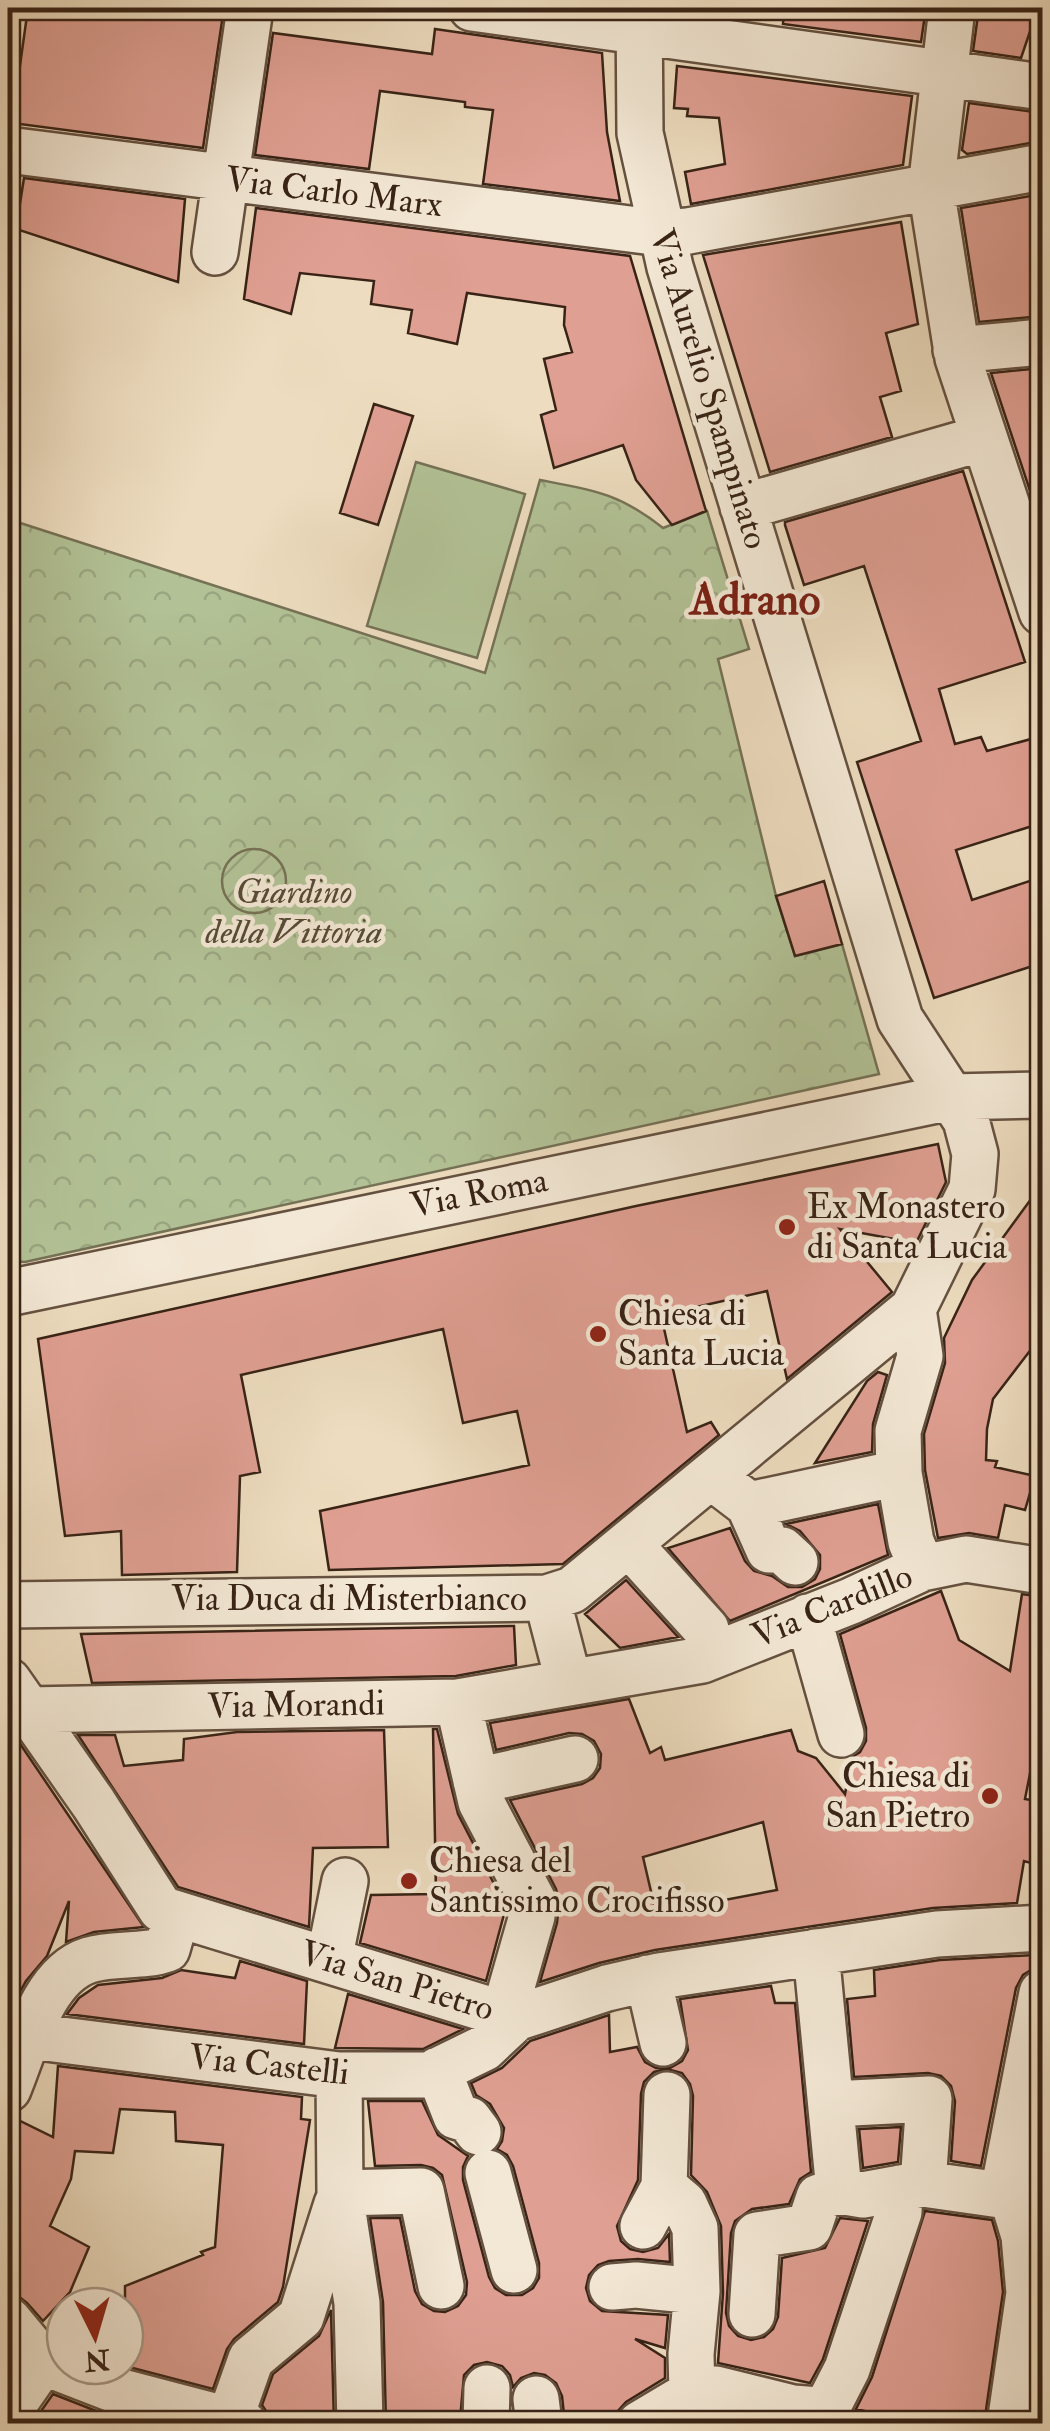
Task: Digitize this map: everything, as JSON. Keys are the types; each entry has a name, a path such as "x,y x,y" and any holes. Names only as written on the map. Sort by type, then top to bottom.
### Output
{"street":[{"path":"216,252 250,8"},
{"path":"472,8 638,19 943,74 1042,87"},
{"path":"952,8 930,188 956,350 1042,612"},
{"name":"Via Aurelio Spampinato","path":"638,19 640,133 662,233 743,508 900,1020 966,1120 975,1154 972,1189 912,1310"},
{"name":"Via Carlo Marx","path":"8,150 662,233 688,232 1042,168"},
{"path":"956,350 1042,342"},
{"path":"743,508 983,438"},
{"name":"Via Roma","path":"8,1293 952,1097 1042,1095"},
{"path":"912,1310 920,1356 898,1430 911,1542 922,1568"},
{"name":"Via Duca di Misterbianco","path":"8,1605 547,1598 572,1590 912,1310"},
{"path":"749,1506 900,1472"},
{"path":"712,1476 749,1506 769,1550 782,1550 796,1562"},
{"path":"630,1544 706,1628"},
{"name":"Via Cardillo","path":"568,1683 702,1660 851,1601 922,1568 966,1559 1042,1571"},
{"path":"547,1598 568,1683"},
{"path":"808,1617 842,1734"},
{"name":"Via Morandi","path":"39,1706 458,1702 568,1683"},
{"path":"458,1702 481,1802 526,1844 532,1916 510,2016"},
{"name":"Via San Pietro","path":"39,1706 161,1909 510,2016 648,1978 937,1934 1035,1928"},
{"path":"476,1781 575,1759"},
{"path":"329,1960 345,1881"},
{"path":"8,2089 19,2032 52,1983 68,1969 92,1958 155,1954 167,1949 177,1914"},
{"path":"816,1952 839,2192"},
{"path":"648,1978 663,2043"},
{"path":"1010,2424 1029,2293 1024,2236 1027,2200 1006,2177 1042,1993"},
{"name":"Via Castelli","path":"19,2032 339,2075 429,2074 484,2048 510,2016"},
{"path":"438,2070 456,2116 469,2120 483,2152 514,2270"},
{"path":"339,2075 357,2193 360,2424"},
{"path":"643,2226 664,2187 667,2096"},
{"path":"640,2424 692,2393 716,2389 788,2416 828,2406 838,2391 898,2212 911,2186 930,2099 832,2104"},
{"path":"752,2314 757,2235 809,2228 819,2197 839,2192 864,2195 911,2186 1027,2200"},
{"path":"664,2187 684,2204 695,2228 697,2292 692,2393"},
{"path":"357,2193 421,2191 441,2286"},
{"path":"8,2320 43,2362 112,2407 234,2422 251,2360 301,2317 357,2193"},
{"path":"612,2287 636,2285 697,2292"},
{"path":"8,2412 43,2362"}],"green space":[{"path":"416,462 525,494 477,658 367,626"},
{"name":"Giardino della Vittoria","path":"540,480 605,495 633,507 663,528 707,511 749,649 718,659 776,896 795,956 842,944 879,1074 25,1262 8,1261 8,519 485,673"},
{"path":"254,849 277,858 286,881 277,904 254,913 231,904 222,881 231,858"}],"building":[{"path":"28,8 224,8 203,148 12,123"},
{"path":"784,8 926,8 921,42 783,24"},
{"path":"979,8 1038,8 1021,58 973,51"},
{"path":"435,29 602,53 607,132 620,201 483,184 493,110 465,107 465,102 380,91 369,169 255,155 273,33 432,54"},
{"path":"677,66 912,96 903,165 691,204 685,172 725,164 719,118 687,116 688,109 674,108"},
{"path":"969,103 1042,113 1042,141 967,154 962,150"},
{"path":"24,178 185,199 178,282 16,229"},
{"path":"1042,194 1042,316 979,322 961,208"},
{"path":"256,208 630,256 706,511 672,525 636,480 623,445 554,468 541,415 556,410 544,359 572,352 564,325 565,307 467,293 457,344 408,333 412,310 371,304 374,281 300,273 291,314 244,299"},
{"path":"901,222 918,324 886,333 901,391 880,397 892,437 770,472 703,255"},
{"path":"1042,368 1042,524 1041,524 991,373"},
{"path":"374,404 413,416 378,525 340,513"},
{"path":"963,471 1025,662 939,689 955,744 981,737 987,751 1042,736 1042,823 956,850 972,900 1042,877 1042,963 934,998 857,762 921,741 864,566 804,585 785,522"},
{"path":"824,881 842,944 795,956 776,896"},
{"path":"938,1144 946,1182 916,1243 840,1229 892,1292 787,1379 767,1291 661,1315 687,1432 711,1422 719,1435 563,1564 329,1570 320,1511 529,1465 517,1411 463,1423 443,1329 241,1375 260,1472 240,1476 237,1572 122,1575 121,1531 65,1536 38,1339 636,1206"},
{"path":"1042,1184 1042,1335 993,1399 986,1460 997,1461 995,1467 1035,1476 1025,1510 1005,1505 998,1538 969,1533 938,1538 925,1470 924,1434 945,1363 944,1338 972,1280"},
{"path":"878,1372 887,1375 873,1424 872,1452 815,1463 867,1381"},
{"path":"878,1504 888,1555 730,1621 668,1548 730,1528 754,1571 772,1576 788,1587 802,1587 815,1579 820,1555 800,1531 786,1524"},
{"path":"626,1580 678,1637 620,1648 585,1614"},
{"path":"941,1591 959,1640 1010,1671 1022,1594 1042,1597 1042,1712 1025,1799 1042,1802 1042,1866 1024,1861 1017,1903 933,1908 655,1950 540,1982 559,1902 510,1800 582,1784 600,1768 601,1754 594,1741 582,1734 569,1733 496,1750 490,1723 629,1699 650,1753 661,1747 665,1760 791,1730 798,1751 816,1758 845,1794 852,1757 866,1741 866,1728 840,1634","holes":["763,1822 777,1890 656,1913 643,1857"]},
{"path":"514,1626 516,1665 456,1676 92,1683 81,1634"},
{"path":"8,1726 144,1927 94,1932 66,1942 69,1901 47,1956 15,2001 8,2000"},
{"path":"433,1729 437,1729 458,1814 506,1907 486,1981 360,1943 371,1895 436,1894"},
{"path":"384,1730 388,1847 313,1848 309,1927 178,1887 78,1735 115,1735 124,1766 183,1760 184,1739 237,1732"},
{"path":"1034,1955 1033,1959 1042,1960 1042,1967 1023,1975 1016,1988 981,2166 951,2161 955,2101 951,2086 941,2076 928,2073 854,2077 847,1999 875,1996 874,1970 940,1960"},
{"path":"240,1961 307,1981 304,2044 67,2014 79,1998 98,1985 162,1978 181,1970 235,1978"},
{"path":"771,1986 775,2003 795,2003 811,2172 800,2179 789,2204 752,2209 735,2221 726,2313 729,2326 738,2336 751,2340 764,2337 778,2317 782,2258 825,2248 840,2218 868,2221 823,2359 810,2383 718,2363 723,2293 721,2226 707,2192 691,2175 690,2084 682,2073 667,2069 654,2072 644,2082 638,2180 617,2226 621,2241 630,2249 643,2252 658,2248 669,2234 670,2262 609,2261 598,2265 589,2275 586,2288 590,2301 602,2311 668,2315 665,2348 635,2339 665,2358 665,2378 626,2402 617,2412 614,2424 565,2424 562,2396 556,2383 534,2373 521,2378 513,2387 502,2366 487,2362 474,2365 464,2375 460,2420 422,2413 421,2424 386,2424 383,2302 370,2218 400,2218 415,2291 422,2304 445,2312 458,2306 466,2295 467,2282 442,2175 421,2165 375,2166 368,2101 422,2101 438,2135 468,2156 463,2180 489,2277 495,2288 506,2295 522,2295 539,2278 539,2263 513,2166 507,2155 497,2149 504,2128 490,2104 476,2095 471,2083 502,2068 530,2041 609,2015 610,2052 637,2047 645,2062 656,2068 670,2068 682,2061 688,2050 680,1999"},
{"path":"348,1994 463,2029 423,2049 335,2048"},
{"path":"58,2066 302,2097 301,2119 310,2120 283,2287 278,2302 227,2349 213,2389 145,2371 145,2286 125,2286 215,2247 223,2145 176,2141 175,2112 120,2109 113,2153 75,2151 71,2179 50,2226 89,2247 73,2286 45,2286 43,2321 18,2296 8,2294 8,2115 53,2137"},
{"path":"901,2127 898,2162 863,2168 859,2129"},
{"path":"925,2211 992,2220 998,2241 1003,2292 984,2424 921,2424 856,2409 872,2377"},
{"path":"331,2310 334,2424 306,2424 268,2414 262,2405 273,2374 319,2336"},
{"path":"53,2394 109,2416 138,2424 32,2424"}],"place":[{"name":"Ex Monastero di Santa Lucia","path":"787,1227"},
{"name":"Chiesa di Santa Lucia","path":"598,1334"},
{"name":"Chiesa di San Pietro","path":"990,1796"},
{"name":"Chiesa del Santissimo Crocifisso","path":"409,1881"}],"district":[{"name":"Adrano","path":"755,600"}]}
